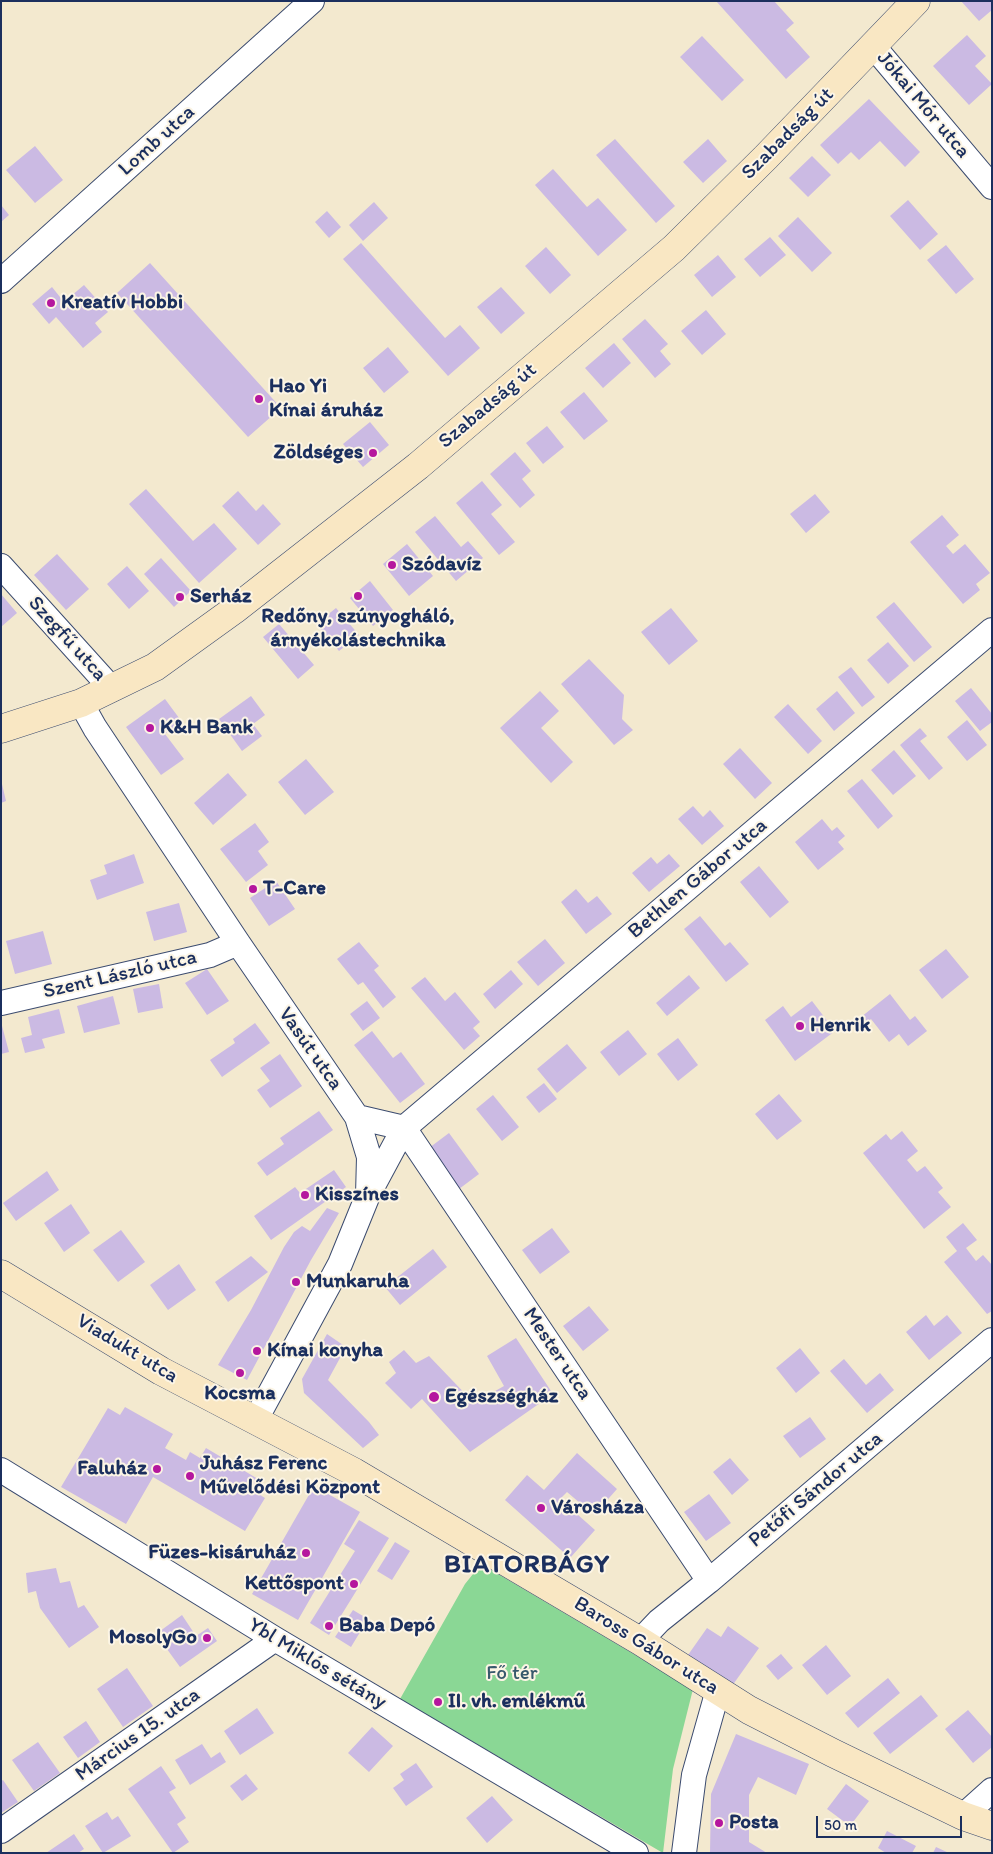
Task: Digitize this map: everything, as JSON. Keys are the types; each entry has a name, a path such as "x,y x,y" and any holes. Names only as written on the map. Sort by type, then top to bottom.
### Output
{"main road":[{"name":"Szabadság út","path":"1,729 81,703 155,667 234,610 425,460 674,248 766,157 916,1"},
{"name":"Viadukt utca","path":"1,1274 161,1371 255,1421"},
{"name":"Baross Gábor utca","path":"255,1421 354,1472 640,1641 749,1710 833,1754 963,1816 992,1826"}],"street":[{"name":"Lomb utca","path":"1,281 312,1"},
{"name":"Jókai Mór utca","path":"874,46 992,187"},
{"name":"Szegfű utca","path":"1,566 112,689"},
{"name":"Bethlen Gábor utca","path":"368,1195 404,1128 992,630"},
{"name":"Vasút utca","path":"81,703 95,728 238,943 357,1117 369,1157 368,1195 340,1264 255,1421"},
{"name":"Szent László utca","path":"1,1003 210,955 238,943"},
{"path":"357,1117 404,1128"},
{"name":"Mester utca","path":"404,1128 710,1581"},
{"name":"Petőfi Sándor utca","path":"640,1641 660,1621 710,1581 992,1340"},
{"name":"Ybl Miklós sétány","path":"1,1470 275,1639 636,1853"},
{"name":"Március 15. utca","path":"1,1831 275,1639"},
{"path":"684,1853 694,1775 718,1690"},
{"path":"963,1816 992,1790"}],"green space":[{"name":"Fő tér","path":"481,1564 693,1689 673,1769 663,1853 400,1699 465,1584"}],"building":[{"path":"716,1 774,1 794,23 786,30 810,57 786,79"},
{"path":"961,1 992,1 992,10 979,21"},
{"path":"967,35 986,56 975,66 992,84 969,105 933,66"},
{"path":"702,36 744,80 722,101 680,57"},
{"path":"869,99 920,152 905,167 880,141 859,160 851,152 838,164 820,145"},
{"path":"615,139 675,206 656,223 596,155"},
{"path":"708,139 727,161 703,183 683,162"},
{"path":"35,146 63,180 35,203 6,170"},
{"path":"812,156 831,175 808,197 789,178"},
{"path":"553,169 587,207 598,198 627,230 598,256 535,185"},
{"path":"908,200 938,234 920,250 890,216"},
{"path":"374,202 388,218 363,241 349,225"},
{"path":"1,205 9,215 1,222"},
{"path":"327,211 341,227 329,238 315,222"},
{"path":"798,217 832,253 812,272 778,236"},
{"path":"770,237 786,255 760,277 744,259"},
{"path":"361,243 445,338 460,325 480,348 448,376 343,259"},
{"path":"946,245 974,279 956,294 927,260"},
{"path":"546,247 571,275 550,294 525,266"},
{"path":"718,255 736,277 712,297 694,275"},
{"path":"150,263 281,408 248,437 117,293"},
{"path":"84,285 108,312 95,323 102,332 83,348 56,317 49,324 32,304 52,287 64,302"},
{"path":"501,287 525,313 501,334 477,307"},
{"path":"706,310 726,334 702,355 681,331"},
{"path":"645,319 668,344 660,351 671,364 655,378 622,339"},
{"path":"614,343 631,363 603,388 585,368"},
{"path":"388,347 409,372 384,393 363,368"},
{"path":"584,392 608,421 584,440 560,412"},
{"path":"370,422 389,445 363,467 343,444"},
{"path":"547,426 564,447 543,464 526,443"},
{"path":"515,452 531,471 522,479 535,495 520,508 490,474"},
{"path":"482,481 502,505 491,514 515,542 499,555 456,503"},
{"path":"146,489 193,541 214,523 237,549 199,583 129,504"},
{"path":"238,491 256,511 263,504 281,524 258,545 222,506"},
{"path":"815,494 830,512 806,533 790,514"},
{"path":"942,515 959,535 946,546 953,554 965,544 990,573 976,584 980,590 963,604 910,542"},
{"path":"435,516 461,547 468,541 483,558 456,581 415,532"},
{"path":"407,544 433,576 409,596 383,564"},
{"path":"57,554 89,589 66,610 34,575"},
{"path":"161,558 191,591 174,607 144,574"},
{"path":"127,566 149,591 129,609 107,584"},
{"path":"370,581 393,610 373,626 350,598"},
{"path":"1,594 17,613 1,627"},
{"path":"894,602 932,647 914,662 876,617"},
{"path":"336,608 359,635 339,651 316,624"},
{"path":"671,608 698,641 669,665 641,632"},
{"path":"279,624 314,665 298,679 263,637"},
{"path":"888,642 909,666 888,684 867,660"},
{"path":"589,659 624,695 622,719 633,730 614,745 561,684"},
{"path":"851,667 875,697 862,707 838,677"},
{"path":"971,688 992,714 992,722 980,731 955,701"},
{"path":"540,691 559,711 541,728 573,762 551,783 500,728"},
{"path":"837,691 855,713 834,731 816,709"},
{"path":"251,696 265,715 253,724 262,736 242,751 219,719"},
{"path":"165,699 182,722 165,734 184,759 161,775 126,727"},
{"path":"788,704 822,741 808,754 774,717"},
{"path":"967,720 987,745 967,761 947,737"},
{"path":"920,728 927,736 920,741 943,768 929,780 900,745"},
{"path":"740,748 772,783 755,799 723,764"},
{"path":"894,750 916,776 893,795 871,770"},
{"path":"306,759 334,792 305,815 278,782"},
{"path":"228,773 247,795 213,825 194,803"},
{"path":"862,779 893,816 878,829 847,791"},
{"path":"1,785 6,801 1,803"},
{"path":"693,806 703,817 710,810 724,826 702,845 678,819"},
{"path":"822,819 832,831 837,827 845,836 838,842 844,849 818,870 795,842"},
{"path":"255,823 269,842 258,851 268,865 246,882 220,849"},
{"path":"134,854 144,883 97,900 90,880 107,874 104,865"},
{"path":"669,854 680,866 649,892 632,873 651,857 657,864"},
{"path":"759,866 789,902 770,918 740,882"},
{"path":"276,881 295,909 269,926 250,898"},
{"path":"576,889 588,903 597,896 612,914 586,934 561,902"},
{"path":"179,903 187,932 154,941 146,912"},
{"path":"700,916 725,946 730,942 749,964 726,982 684,929"},
{"path":"43,931 52,964 15,974 6,941"},
{"path":"545,939 565,963 538,986 517,962"},
{"path":"359,942 379,966 374,970 396,997 383,1008 363,982 358,985 337,959"},
{"path":"946,949 969,977 942,999 919,970"},
{"path":"207,969 229,1001 207,1015 185,983"},
{"path":"511,970 523,984 495,1009 483,994"},
{"path":"689,975 700,988 667,1016 656,1003"},
{"path":"425,977 445,1001 455,992 480,1022 473,1028 480,1036 464,1050 411,988"},
{"path":"159,984 163,1008 138,1013 133,989"},
{"path":"890,994 910,1020 915,1016 927,1031 908,1046 899,1034 889,1042 871,1019 861,1027 856,1021"},
{"path":"113,996 120,1024 84,1033 77,1006"},
{"path":"367,1001 380,1018 363,1031 350,1014"},
{"name":"Henrik","path":"812,1001 835,1031 795,1061 765,1020 783,1006 791,1017"},
{"path":"59,1009 65,1033 42,1039 45,1048 25,1053 21,1038 32,1035 28,1017"},
{"path":"1,1022 9,1052 1,1054"},
{"path":"255,1023 270,1043 222,1077 210,1060 235,1043 233,1039"},
{"path":"628,1030 647,1054 619,1076 600,1052"},
{"path":"372,1031 393,1058 401,1052 425,1084 400,1103 354,1045"},
{"path":"678,1038 698,1065 678,1081 657,1054"},
{"path":"567,1044 587,1068 557,1093 537,1069"},
{"path":"280,1054 302,1086 270,1108 257,1090 270,1081 260,1068"},
{"path":"544,1083 557,1099 539,1113 526,1097"},
{"path":"779,1094 802,1121 777,1140 755,1114"},
{"path":"493,1095 519,1127 502,1141 476,1109"},
{"path":"319,1111 333,1130 267,1176 257,1163 284,1144 280,1138"},
{"path":"902,1131 918,1151 907,1160 917,1172 925,1166 943,1188 938,1192 951,1207 924,1229 863,1153 886,1134 891,1140"},
{"path":"449,1133 479,1174 459,1189 429,1148"},
{"path":"334,1170 346,1187 271,1240 254,1216 295,1187 300,1193"},
{"path":"47,1171 59,1190 16,1221 3,1203"},
{"path":"71,1204 90,1233 64,1252 44,1223"},
{"path":"327,1208 339,1213 311,1260 247,1380 218,1365 294,1232 302,1226 310,1231"},
{"path":"963,1223 977,1240 966,1248 976,1261 983,1255 992,1265 992,1311 987,1314 944,1262 957,1251 946,1237"},
{"path":"552,1228 570,1252 540,1274 522,1250"},
{"path":"121,1230 145,1262 118,1282 93,1250"},
{"path":"433,1249 447,1267 400,1305 385,1287"},
{"path":"251,1256 268,1272 228,1302 215,1282"},
{"path":"179,1264 196,1290 168,1310 150,1285"},
{"path":"589,1306 609,1330 583,1351 563,1326"},
{"path":"926,1315 934,1326 947,1315 962,1333 929,1360 906,1332"},
{"path":"327,1334 346,1347 328,1380 369,1422 379,1435 363,1448 304,1393 302,1379"},
{"name":"Egészségház","path":"516,1338 553,1394 470,1452 422,1399 411,1409 385,1383 396,1373 389,1362 404,1350 416,1363 429,1356 474,1403 504,1386 487,1356"},
{"path":"800,1348 820,1373 796,1393 776,1368"},
{"path":"844,1359 866,1385 880,1373 894,1390 867,1413 830,1371"},
{"name":"Faluház","path":"125,1407 173,1434 165,1448 186,1460 190,1452 200,1458 206,1448 258,1479 252,1490 265,1498 245,1531 153,1477 126,1524 61,1487 108,1408 120,1415"},
{"path":"810,1417 826,1439 800,1458 783,1436"},
{"name":"Városháza","path":"577,1453 617,1489 594,1515 567,1492 560,1499 595,1530 570,1558 505,1500 527,1475 544,1490"},
{"path":"730,1458 749,1480 732,1495 713,1472"},
{"name":"Füzes-kisáruház","path":"314,1486 360,1512 298,1620 252,1594"},
{"path":"709,1494 731,1523 706,1541 684,1512"},
{"path":"359,1520 389,1538 329,1635 310,1623 355,1551 344,1544"},
{"path":"395,1542 410,1551 392,1580 377,1571"},
{"path":"56,1568 60,1583 70,1581 78,1608 84,1605 99,1627 69,1648 40,1608 36,1591 28,1593 26,1573"},
{"path":"353,1610 368,1619 351,1647 335,1637"},
{"path":"182,1615 196,1636 208,1628 217,1641 180,1667 156,1634"},
{"path":"728,1626 759,1648 732,1686 688,1655 707,1628 721,1637"},
{"path":"826,1645 851,1676 827,1695 802,1665"},
{"path":"781,1654 793,1668 778,1680 766,1666"},
{"path":"127,1668 153,1706 123,1727 97,1689"},
{"path":"888,1678 900,1693 858,1728 845,1713"},
{"path":"921,1695 938,1716 890,1754 873,1733"},
{"path":"257,1708 274,1733 240,1755 224,1731"},
{"path":"968,1710 992,1737 992,1747 973,1763 945,1729"},
{"path":"86,1721 100,1742 78,1758 63,1737"},
{"path":"372,1727 393,1746 369,1772 348,1753"},
{"path":"736,1734 809,1764 796,1795 758,1777 749,1795 749,1842 767,1853 710,1853 711,1794"},
{"path":"38,1742 60,1773 34,1791 12,1760"},
{"path":"202,1744 211,1758 220,1752 226,1762 190,1785 175,1760"},
{"path":"416,1763 433,1787 406,1806 393,1788 404,1780 400,1774"},
{"path":"161,1766 176,1788 169,1792 186,1818 177,1824 189,1842 173,1853 128,1789"},
{"path":"246,1774 258,1789 242,1801 230,1786"},
{"path":"3,1780 18,1802 1,1813 1,1781"},
{"path":"846,1784 869,1801 850,1826 827,1809"},
{"path":"492,1796 513,1820 487,1843 466,1818"},
{"path":"107,1812 112,1820 118,1816 131,1836 103,1853 85,1826"},
{"path":"887,1831 916,1846 912,1853 886,1853 878,1848"},
{"path":"74,1834 84,1849 78,1853 46,1853"},
{"path":"936,1847 949,1853 933,1853"}],"place":[{"name":"Kreatív Hobbi","path":"51,303"},
{"name":"Hao Yi Kínai áruház","path":"259,399"},
{"name":"Zöldséges","path":"373,453"},
{"name":"Szódavíz","path":"392,565"},
{"name":"Redőny, szúnyogháló, árnyékolástechnika","path":"358,596"},
{"name":"Serház","path":"180,597"},
{"name":"K&H Bank","path":"150,728"},
{"name":"T-Care","path":"253,889"},
{"name":"Henrik","path":"800,1026"},
{"name":"Kisszínes","path":"305,1195"},
{"name":"Munkaruha","path":"296,1282"},
{"name":"Kínai konyha","path":"257,1351"},
{"name":"Kocsma","path":"240,1373"},
{"name":"Egészségház","path":"434,1397"},
{"name":"Faluház","path":"157,1469"},
{"name":"Juhász Ferenc Művelődési Központ","path":"190,1476"},
{"name":"Városháza","path":"541,1508"},
{"name":"Füzes-kisáruház","path":"306,1553"},
{"name":"Kettőspont","path":"354,1584"},
{"name":"Baba Depó","path":"329,1626"},
{"name":"MosolyGo","path":"207,1638"},
{"name":"II. vh. emlékmű","path":"438,1702"},
{"name":"Posta","path":"719,1823"}],"district":[{"name":"BIATORBÁGY","path":"527,1565"}]}
